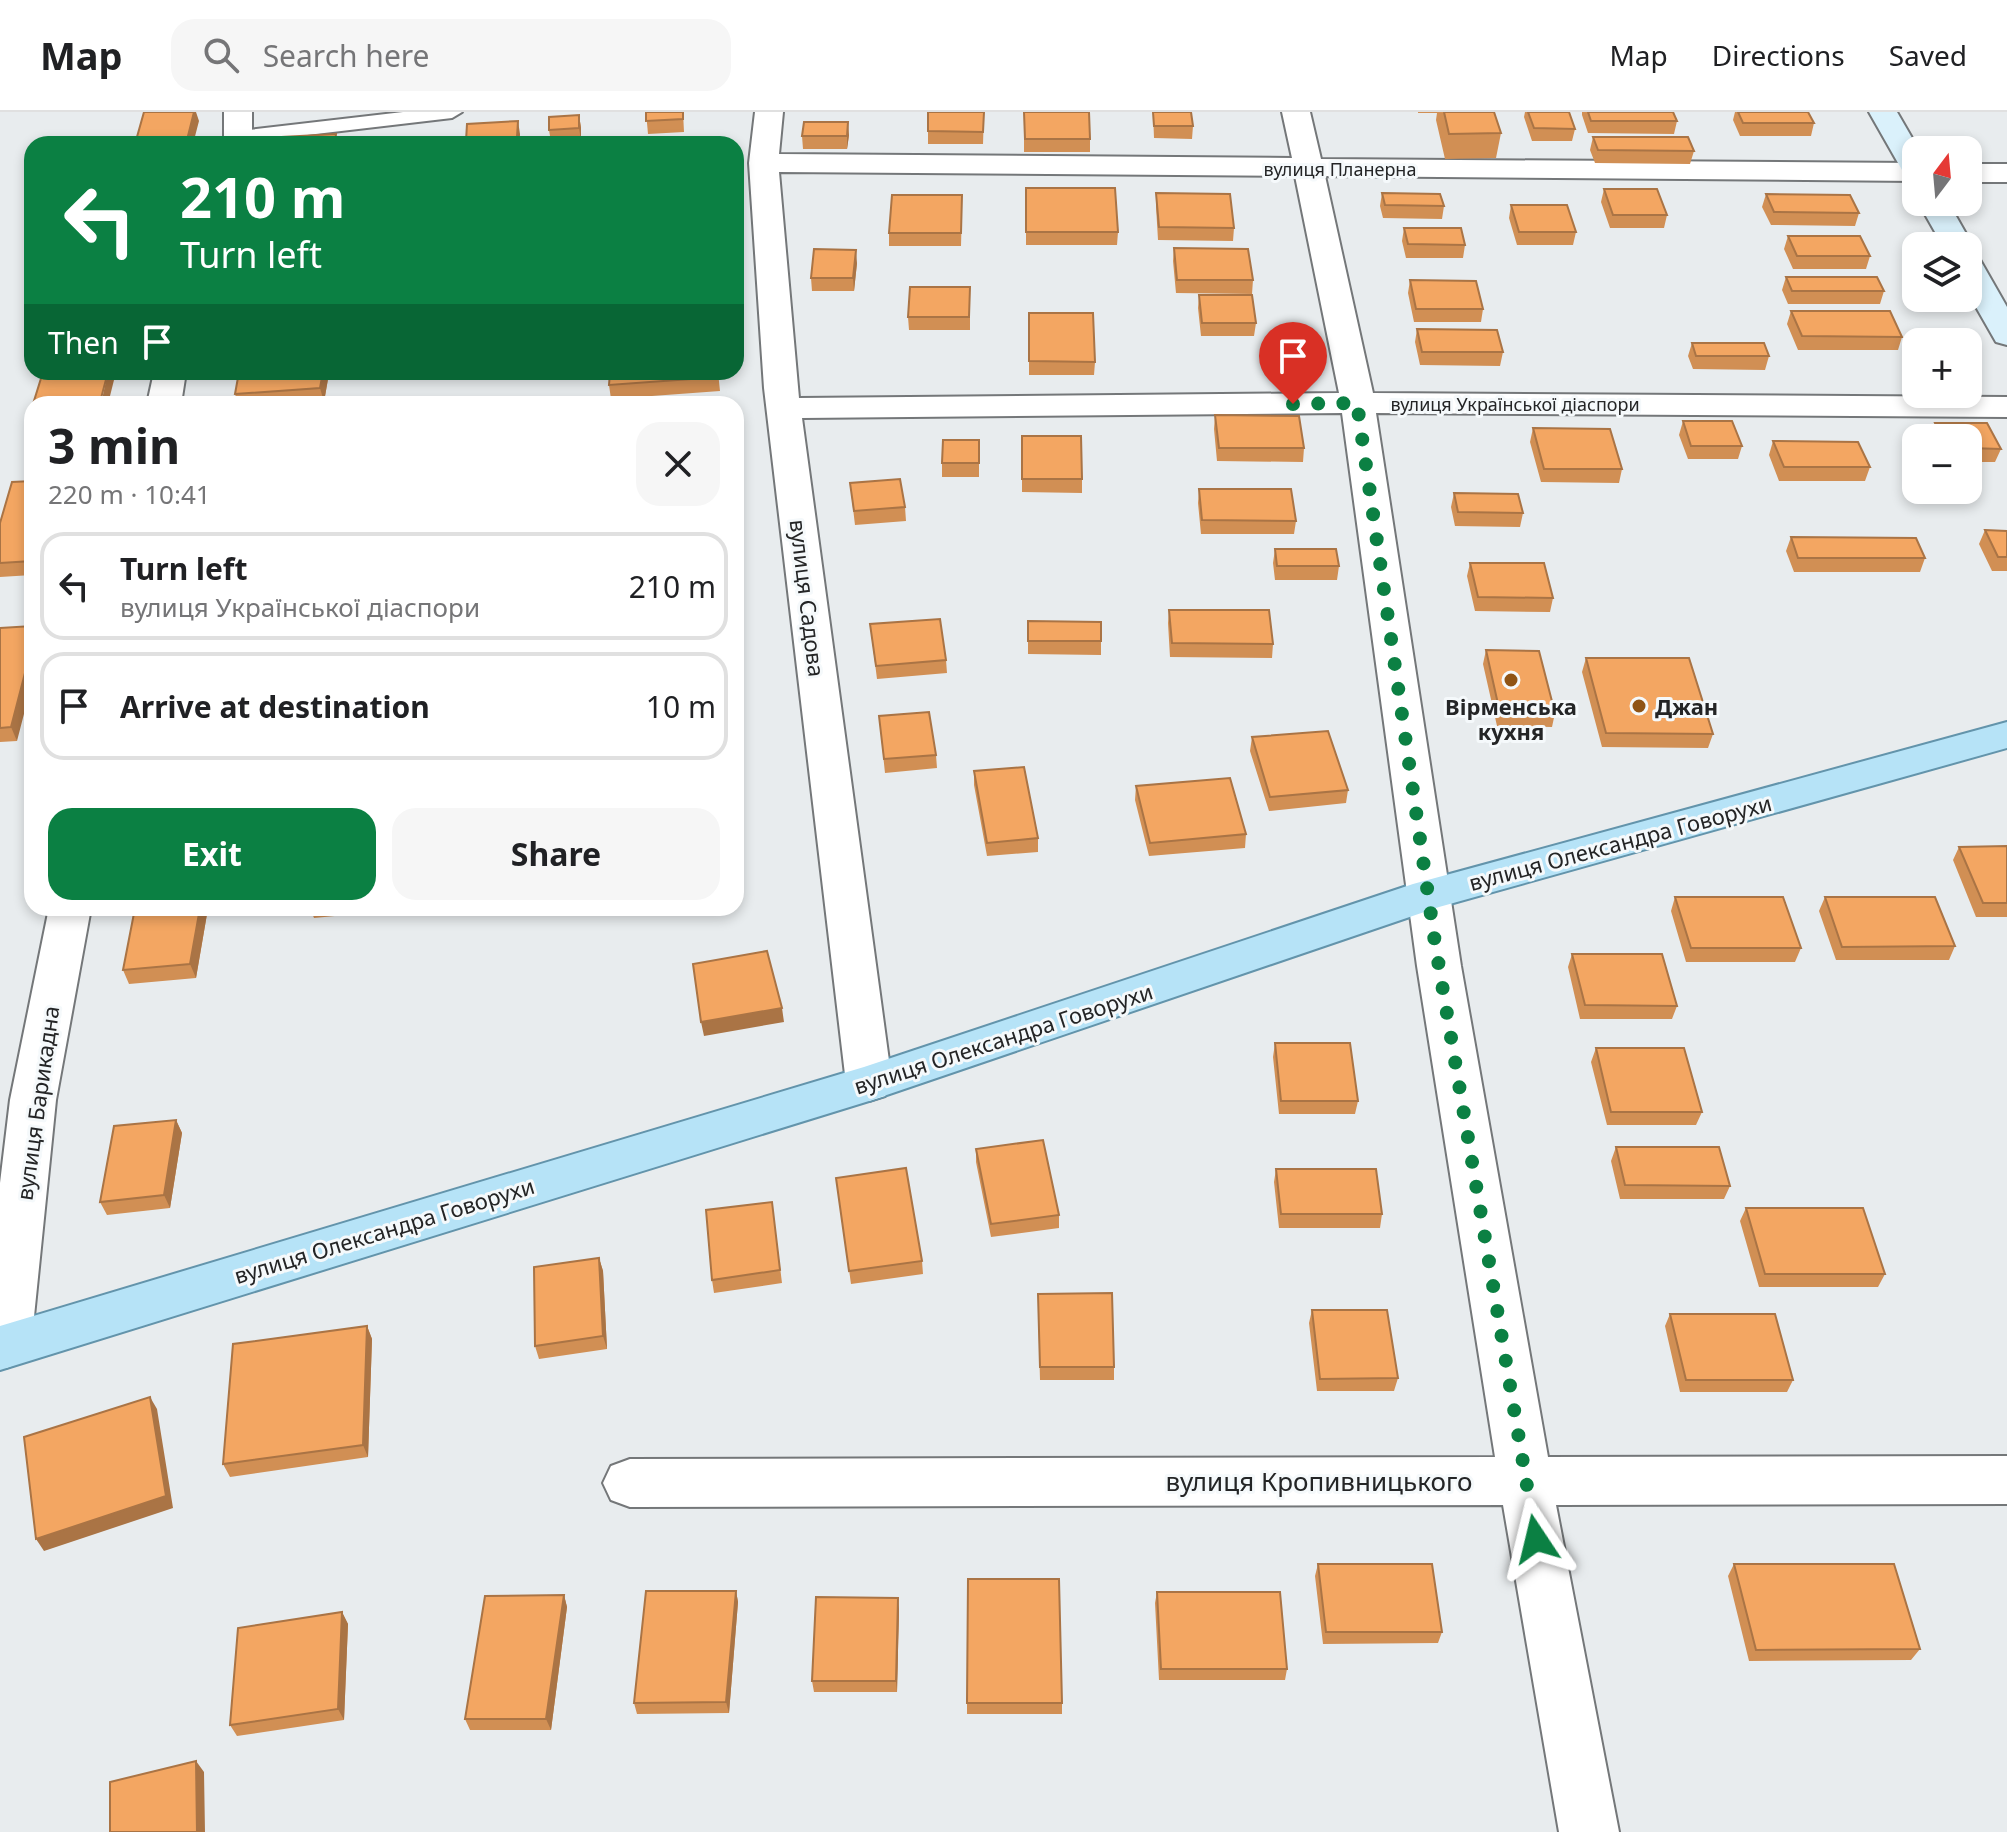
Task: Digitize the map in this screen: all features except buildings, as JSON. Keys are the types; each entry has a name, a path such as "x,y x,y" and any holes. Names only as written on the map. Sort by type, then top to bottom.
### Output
{"main road":[{"name":"вулиця Олександра Говорухи","path":"3,1347 869,1083 1428,895 2007,735"}],"street":[{"name":"вулиця Садова","path":"769,112 764,163 784,408 869,1083"},
{"path":"1296,112 1357,403 1428,895 1525,1480 1589,1832"},
{"path":"1883,112 1902,146"},
{"name":"вулиця Планерна","path":"764,163 1902,171"},
{"path":"1982,173 2007,173"},
{"path":"1982,290 2007,335"},
{"name":"вулиця Української діаспори","path":"784,408 1357,403 2007,407"},
{"name":"вулиця Барикадна","path":"3,1347 33,1100 68,916"},
{"name":"вулиця Кропивницького","path":"630,1483 2007,1480"}],"lane":[{"path":"239,131 452,112"}],"place":[{"name":"Вірменська кухня","path":"1511,680"},
{"name":"Джан","path":"1639,706"}],"route":[{"path":"1293,404 1357,403 1435,943 1536,1539"}]}
